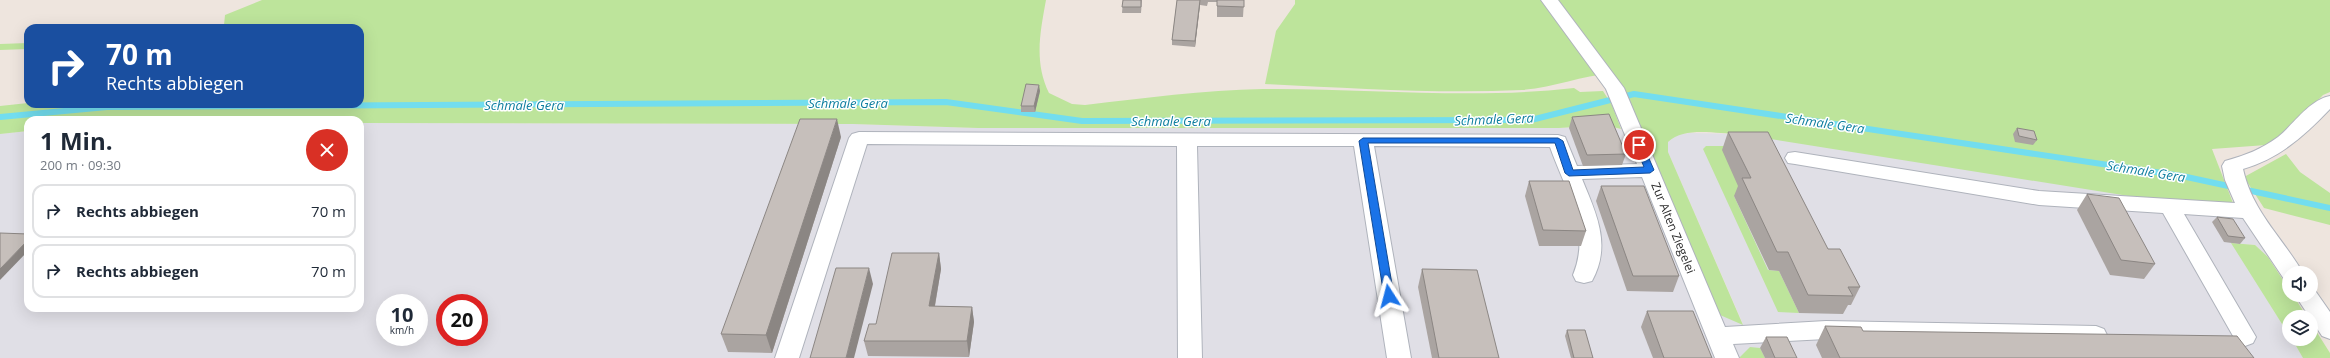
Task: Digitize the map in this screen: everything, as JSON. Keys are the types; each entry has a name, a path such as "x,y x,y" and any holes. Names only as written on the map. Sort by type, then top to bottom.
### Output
{"street":[{"name":"Zur Alten Ziegelei","path":"1550,0 1615,88 1727,358"},
{"path":"2287,266 2247,207 2233,176 2232,166 2255,160 2284,144 2325,103 2330,102"},
{"path":"787,358 859,138 1558,141 1592,234 1591,262 1584,275"},
{"path":"1187,140 1190,358"},
{"path":"1363,141 1399,358"},
{"path":"1795,158 2039,198 2169,206 2247,207"},
{"path":"1569,173 1650,170"},
{"path":"2169,206 2245,337 2222,337"},
{"path":"2311,302 2330,330"},
{"path":"1718,336 1826,330 2120,335"}],"shaded area":[{"path":"364,123 853,124 978,128 1559,128 1605,125 1642,136 1721,315 1743,324 1668,152 1668,142 1676,135 1689,133 1739,134 2233,203 2268,257 2255,245 2232,243 2282,324 2282,346 2296,346 2303,358 0,358 0,134 24,131 24,312 364,312"}],"green space":[{"path":"262,0 1046,0 1040,36 1041,70 1049,93 1072,104 1085,105 1218,91 1263,89 1418,93 1496,93 1574,88 1580,92 1603,91 1612,105 1621,129 1605,125 1559,128 978,128 853,124 364,123 364,116 24,116 24,131 0,134 0,106 24,103 24,108 364,108 364,24 224,24 225,15"},
{"path":"1295,0 2330,0 2330,92 2323,95 2286,133 2266,145 2212,149 2233,203 2135,197 1739,134 1692,132 1675,137 1668,142 1668,152 1743,325 1720,315 1631,106 1623,90 1611,74 1589,77 1534,89 1490,91 1394,90 1265,84 1276,31 1295,4"},
{"path":"24,43 24,49 0,50 0,44"},
{"path":"1706,146 1744,146 1743,196 1734,196 1768,270 1779,271 1799,313 1778,312 1703,149"},
{"path":"2286,154 2300,172 2330,193 2330,225 2264,208 2244,177"},
{"path":"2231,243 2255,245 2268,257 2282,278 2282,302 2297,302 2303,310 2282,310 2282,324"},
{"path":"2318,334 2330,353 2330,358 2303,358 2296,346 2318,346"},
{"path":"1750,347 1760,348 1765,358 1739,358"}],"building":[{"path":"1123,0 1141,0 1141,7 1122,7"},
{"path":"1177,0 1200,0 1195,41 1172,40"},
{"path":"1217,0 1244,0 1244,7 1217,6"},
{"path":"1026,84 1039,85 1034,106 1021,106"},
{"path":"1609,114 1626,154 1587,155 1572,117"},
{"path":"800,119 837,119 766,335 721,334"},
{"path":"2017,128 2034,131 2037,140 2019,136"},
{"path":"1728,132 1768,132 1828,249 1840,249 1860,287 1848,287 1853,296 1808,295 1788,252 1777,252 1742,178 1751,178"},
{"path":"1529,181 1569,181 1586,231 1543,230"},
{"path":"1601,186 1644,186 1679,276 1633,276"},
{"path":"2087,194 2119,198 2155,264 2121,260"},
{"path":"2217,217 2233,219 2245,238 2228,236"},
{"path":"0,233 24,234 24,244 0,269"},
{"path":"892,253 939,253 929,306 972,307 967,341 864,341 869,324 876,324"},
{"path":"836,268 869,268 846,358 810,358"},
{"path":"1422,269 1477,270 1499,358 1439,358"},
{"path":"1647,311 1693,311 1712,358 1664,358"},
{"path":"1825,326 1861,327 1863,331 2237,336 2254,358 1840,358"},
{"path":"1567,330 1585,330 1593,358 1574,358"},
{"path":"1766,337 1787,337 1797,358 1775,358"}],"waterway":[{"name":"Schmale Gera","path":"364,105 946,102 1082,121 1531,120 1634,94 2182,176 2330,208"},
{"name":"Schmale Gera","path":"0,117 96,108"}],"route":[{"path":"1389,296 1363,141 1512,139 1558,141 1569,173 1650,170 1639,145"}]}
